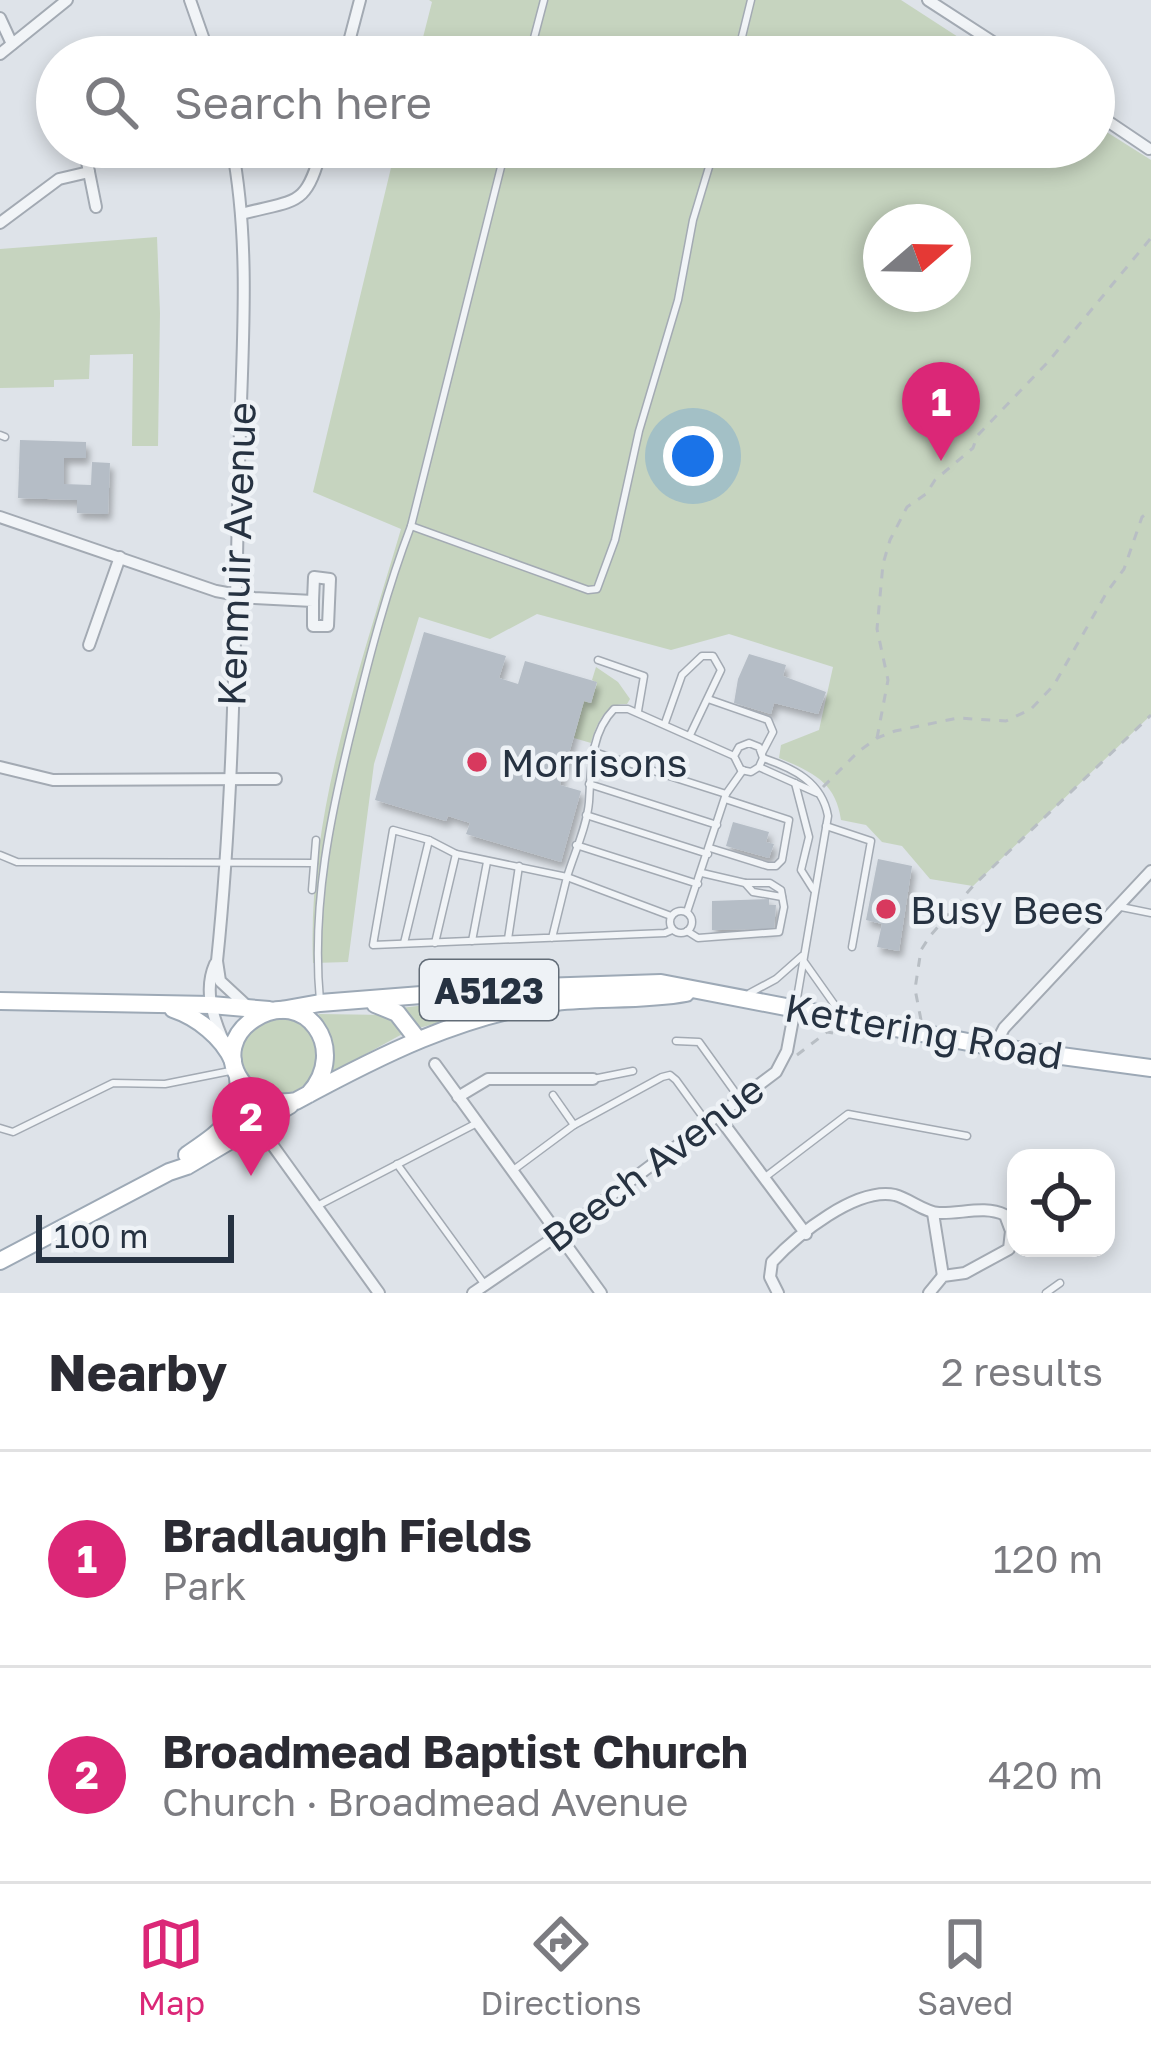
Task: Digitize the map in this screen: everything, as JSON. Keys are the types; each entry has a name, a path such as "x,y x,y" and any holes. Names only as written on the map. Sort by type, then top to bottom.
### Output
{"main road":[{"name":"Kettering Road","path":"0,1001 211,1005 276,1011 320,1003 661,983 795,1008 848,1027 1151,1068"},
{"name":"Kettering Road","path":"169,1172 418,1040 524,1008 697,991"},
{"path":"368,1002 398,1013 418,1040"},
{"name":"Kettering Road","path":"160,1004 203,1024 235,1070"},
{"path":"4,1253 169,1172 232,1121 235,1070 239,1035 257,1016 276,1011 304,1016 325,1042 325,1070 303,1098 269,1103 257,1098 235,1070"}],"street":[{"path":"0,54 67,0"},
{"path":"190,0 203,36"},
{"path":"351,36 360,0"},
{"path":"928,0 984,36"},
{"path":"0,18 12,44"},
{"path":"1115,126 1149,149"},
{"path":"88,168 96,207"},
{"name":"Kenmuir Avenue","path":"235,168 241,214 236,595 224,863 211,1005 258,1125 380,1293"},
{"path":"241,214 302,196 316,168"},
{"path":"0,223 48,186 89,172"},
{"path":"1,521 236,595 313,601"},
{"path":"89,645 120,557"},
{"path":"0,767 52,780 276,779"},
{"path":"994,1047 1004,1028 1151,871"},
{"path":"217,961 220,981 248,1007"},
{"name":"Beech Avenue","path":"479,1289 776,1072 787,1051 795,1008"},
{"path":"435,1064 601,1293"},
{"path":"458,1096 488,1079 593,1079"},
{"path":"713,1120 806,1234"},
{"path":"778,1293 770,1277 772,1262 847,1204 870,1195 896,1196 933,1213 999,1211 1011,1231 1011,1242 1003,1253 965,1274 944,1276 929,1293"},
{"path":"933,1213 944,1276"}],"lane":[{"path":"535,36 544,0"},
{"path":"742,36 751,0"},
{"path":"320,1003 318,945 329,835 376,634 411,526 501,168"},
{"path":"411,526 588,590 597,589 615,540 709,168"},
{"path":"665,723 682,675 702,656 713,656 721,670 690,735"},
{"path":"598,660 644,676 638,711"},
{"path":"708,699 768,720 773,732 759,767"},
{"path":"552,938 585,815 595,752 605,718 614,710 638,711 665,723 734,757 743,770"},
{"path":"734,757 749,743 763,756 810,780 825,802 826,826 795,1008"},
{"path":"585,815 776,866 782,860 789,820 595,752"},
{"path":"687,912 726,797 743,770 759,767 818,793"},
{"path":"588,784 717,825"},
{"path":"795,784 809,837 801,870 815,892"},
{"path":"826,826 871,841 852,947"},
{"path":"671,916 566,878 456,854 430,840 393,830 373,945 673,930 698,938 778,932 782,897 753,892 745,883 703,873"},
{"path":"312,890 316,840"},
{"path":"404,944 430,840"},
{"path":"576,845 699,885"},
{"path":"435,943 456,854"},
{"path":"0,855 17,862 314,863"},
{"path":"472,941 487,862"},
{"path":"508,939 519,866"},
{"path":"1118,907 1151,913"},
{"path":"671,916 676,911 687,912"},
{"path":"687,912 692,922 687,932"},
{"path":"671,916 673,930"},
{"path":"741,998 804,957"},
{"path":"804,957 848,1027"},
{"path":"676,1041 700,1042 740,1100"},
{"path":"0,1128 13,1132 112,1083 165,1084 235,1070"},
{"path":"593,1079 633,1071"},
{"path":"512,1171 574,1125 670,1075 713,1120"},
{"path":"553,1095 574,1125"},
{"path":"764,1178 848,1114 967,1136"},
{"path":"316,1206 477,1124"},
{"path":"397,1164 479,1289"},
{"path":"1046,1293 1060,1283"}],"path":[{"path":"877,738 889,680 877,629 883,564 907,507 973,448 977,436 1048,362 1151,238"},
{"path":"818,793 877,738 958,718 1006,721 1031,709 1054,686 1124,569 1142,517 1151,509"},
{"path":"924,1035 915,989 921,950 930,936 973,886 1151,715"},
{"path":"776,1072 827,1032 848,1027"}],"green space":[{"path":"429,0 901,0 957,36 423,36"},
{"path":"1115,137 1151,160 1151,715 973,886 930,879 902,846 882,842 866,825 841,820 828,787 779,758 781,745 819,730 833,667 729,634 671,650 537,614 490,639 419,617 374,764 348,962 313,963 313,908 327,798 401,529 313,492 391,168 1115,168"},
{"path":"157,237 158,446 132,446 133,354 90,355 89,379 54,380 54,387 0,388 0,249"},
{"path":"596,667 618,682 630,699 607,711 591,743 574,738 584,701 591,703"},
{"path":"514,994 514,1002 419,1028 401,1008"},
{"path":"387,1015 406,1032 333,1072 332,1040 316,1017"},
{"path":"280,1018 307,1029 318,1056 307,1083 280,1094 253,1083 242,1056 253,1029"}],"building":[{"path":"20,440 86,442 86,458 64,458 64,484 91,485 92,462 110,463 108,514 77,513 77,500 18,498"},
{"name":"Morrisons","path":"424,632 506,656 499,678 518,684 525,661 597,682 591,703 584,701 560,785 581,791 561,862 466,834 470,823 448,816 446,821 375,800"},
{"name":"Morrisons","path":"749,654 786,665 783,676 826,692 818,714 774,703 771,714 734,703"},
{"path":"733,822 769,832 766,842 774,844 769,858 726,846"},
{"name":"Busy Bees","path":"878,859 912,866 899,951 877,947 882,924 866,920"},
{"path":"769,899 769,905 776,905 774,929 712,930 712,901"}],"place":[{"name":"Bradlaugh Fields","path":"941,461"},
{"name":"Morrisons","path":"477,762"},
{"name":"Busy Bees","path":"886,909"},
{"name":"Broadmead Baptist Church","path":"251,1176"}]}
